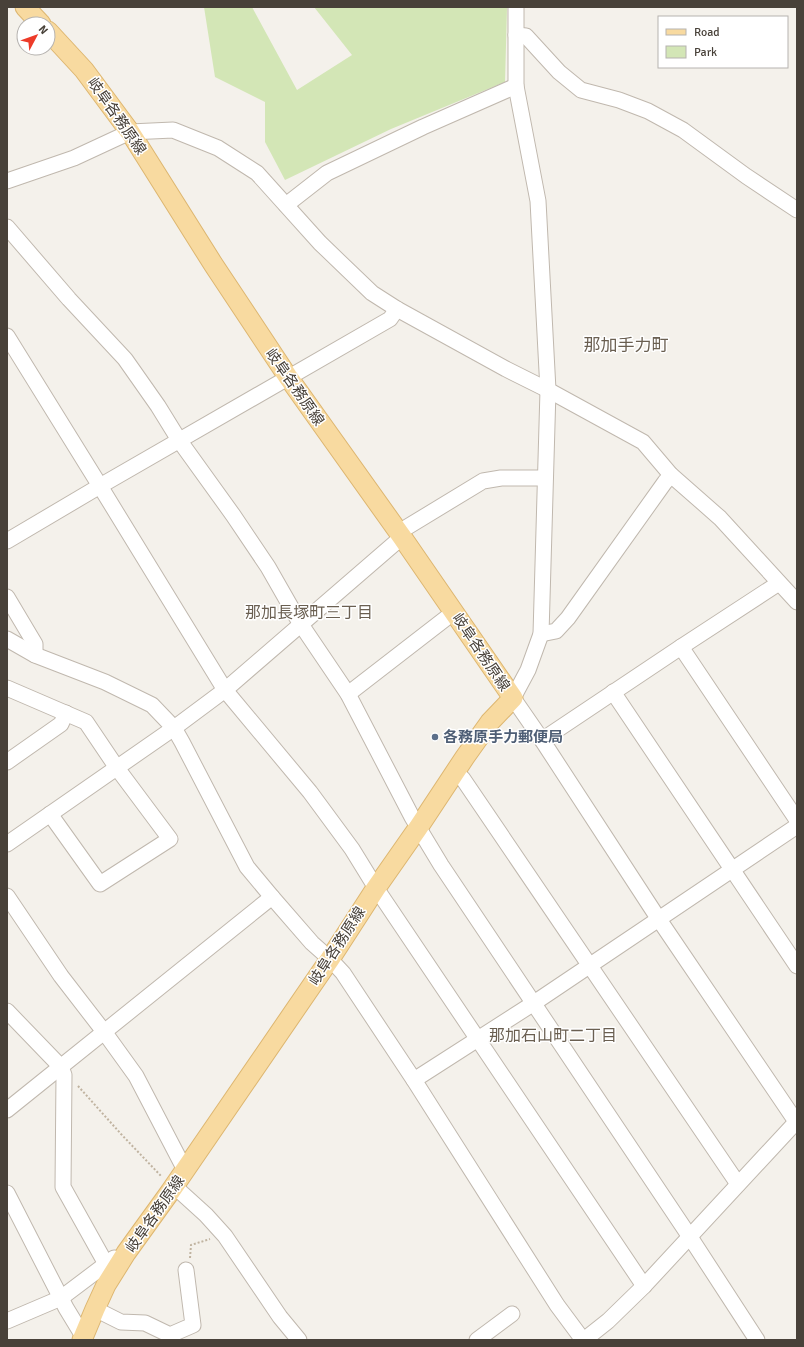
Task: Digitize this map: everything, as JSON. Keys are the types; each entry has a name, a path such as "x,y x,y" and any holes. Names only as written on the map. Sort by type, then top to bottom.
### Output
{"main road":[{"path":"25,7 34,16"},
{"name":"岐阜各務原線","path":"56,40 84,70 130,132 213,264 288,378 400,534 512,698 490,722 455,772 186,1170 126,1254 106,1285 83,1338"}],"street":[{"path":"7,639 35,655 105,682 152,705 174,728 247,867 312,943 330,959 342,973 414,1080 557,1305 583,1340 608,1321 644,1286 797,1122 658,918 542,740 512,698 528,670 541,634 548,390 538,201 516,86 516,7"},
{"path":"516,35 526,36 560,72 581,90 619,100 648,111 682,130 746,176 797,210"},
{"path":"286,204 327,173 423,126 516,86"},
{"path":"7,181 74,158 130,132 173,130 218,148 257,173 320,243 372,293 397,309 506,370 548,390 642,442 671,475 720,518 797,602"},
{"path":"7,227 125,359 158,406 179,440 268,567 300,623 348,694 418,828 441,865 690,1237 757,1340"},
{"path":"7,541 390,319 397,309"},
{"path":"7,336 225,690 310,792 352,849 376,888 477,1040 644,1286"},
{"path":"541,634 556,631 568,618 671,475"},
{"path":"7,844 174,728 225,690 400,534 483,481 501,478 545,478"},
{"path":"542,740 779,583"},
{"path":"7,597 35,644 35,655"},
{"path":"348,694 454,612"},
{"path":"681,647 797,820"},
{"path":"7,688 86,722 117,768 170,839 100,884 50,814"},
{"path":"613,692 797,966"},
{"path":"7,762 61,724 66,713"},
{"path":"455,772 463,779 738,1184"},
{"path":"414,1080 534,1003 658,918 797,826"},
{"path":"7,896 61,976 105,1032 136,1076 186,1170"},
{"path":"7,1110 272,897"},
{"path":"7,1011 61,1067 64,1075 63,1186 106,1264"},
{"path":"174,1186 206,1215 224,1235 280,1317 299,1340"},
{"path":"7,1193 83,1338"},
{"path":"7,1321 61,1298 112,1258 126,1254"},
{"path":"95,1309 121,1322 145,1324 169,1337 193,1325 186,1270"},
{"path":"477,1340 512,1314"}],"path":[{"path":"61,1067 121,1134 164,1179 174,1186"},
{"path":"186,1270 189,1268 191,1245 224,1235"}],"green space":[{"path":"204,7 252,7 297,90 352,55 314,7 505,7 507,8 505,82 391,129 285,180 265,142 265,102 215,77"}],"place":[{"name":"各務原手力郵便局","path":"435,737"}],"district":[{"name":"那加手力町","path":"626,345"},
{"name":"那加長塚町三丁目","path":"309,612"},
{"name":"那加石山町二丁目","path":"553,1035"}]}
